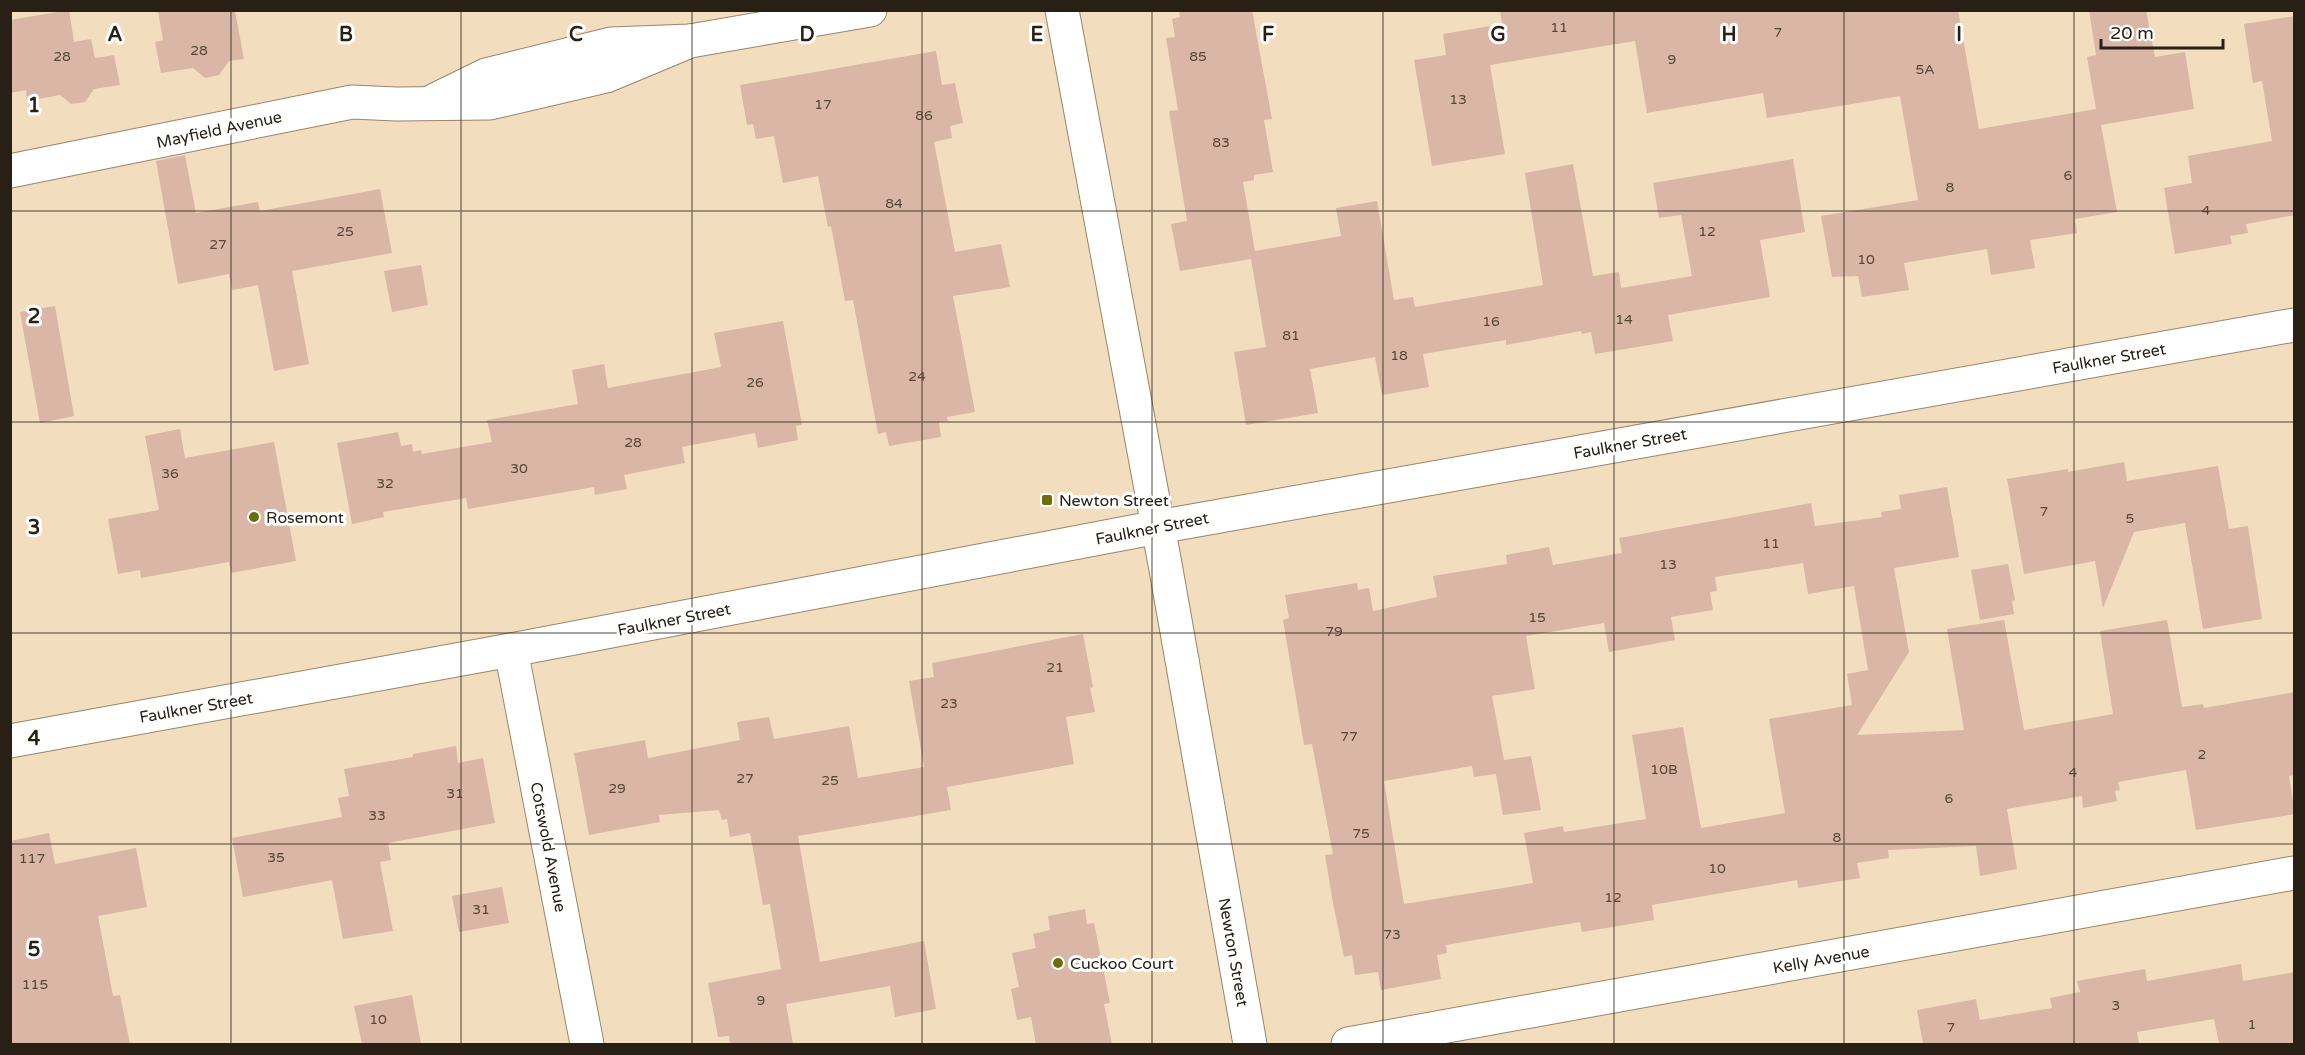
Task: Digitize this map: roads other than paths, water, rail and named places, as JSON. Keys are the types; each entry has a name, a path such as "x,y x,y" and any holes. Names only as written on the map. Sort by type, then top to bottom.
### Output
{"street":[{"name":"Mayfield Avenue","path":"10,171 352,102 490,103 606,76 690,41 870,10"},
{"name":"Newton Street","path":"1062,10 1158,527 1250,1044"},
{"name":"Faulkner Street","path":"10,741 511,650 1158,527 2295,325"},
{"name":"Cotswold Avenue","path":"511,650 586,1044"},
{"name":"Kelly Avenue","path":"1348,1044 2295,873"}],"place":[{"name":"Newton Street","path":"1047,500"},
{"name":"Rosemont","path":"254,517"},
{"name":"Cuckoo Court","path":"1058,963"}]}
